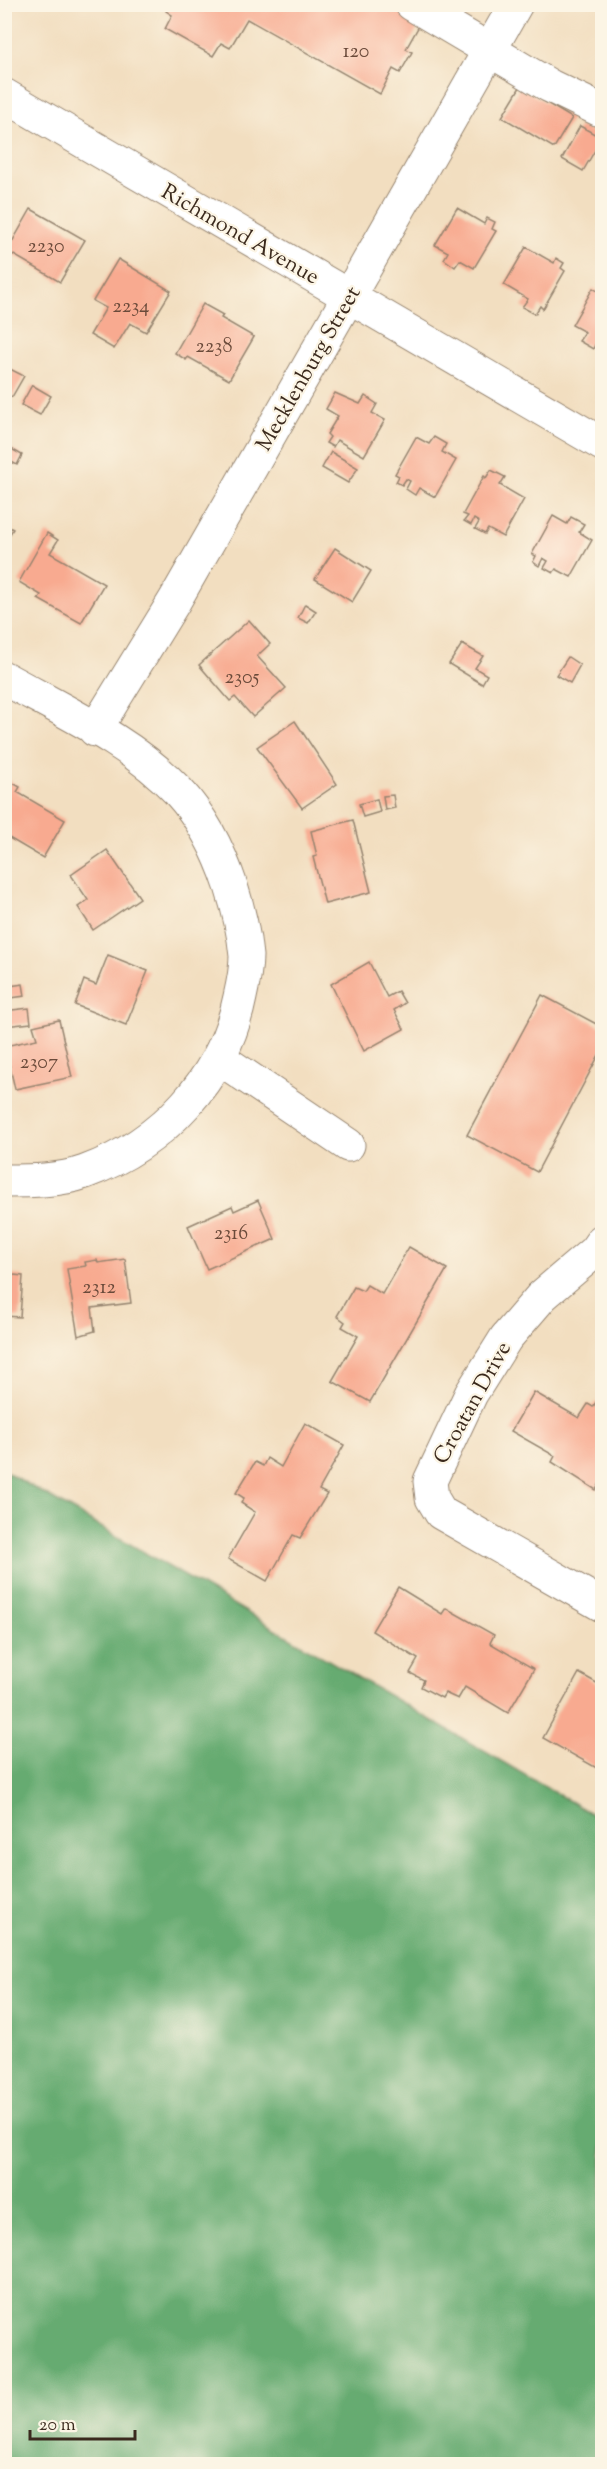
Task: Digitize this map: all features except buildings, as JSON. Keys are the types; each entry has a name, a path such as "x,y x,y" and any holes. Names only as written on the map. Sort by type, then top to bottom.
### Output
{"street":[{"path":"412,4 550,86 603,111"},
{"name":"Mecklenburg Street","path":"94,730 175,600 516,4"},
{"name":"Richmond Avenue","path":"4,95 603,444"},
{"path":"4,678 138,757 178,791 201,822 224,865 238,909 246,957 236,1017 219,1058 195,1093 159,1130 127,1153 83,1172 35,1181 4,1181"},
{"path":"219,1058 348,1144"},
{"name":"Croatan Drive","path":"603,1241 595,1251 543,1296 506,1338 471,1394 432,1471 430,1481 432,1498 441,1514 603,1605"}],"green space":[{"path":"5,1471 602,1820 602,2464 5,2464"}]}
